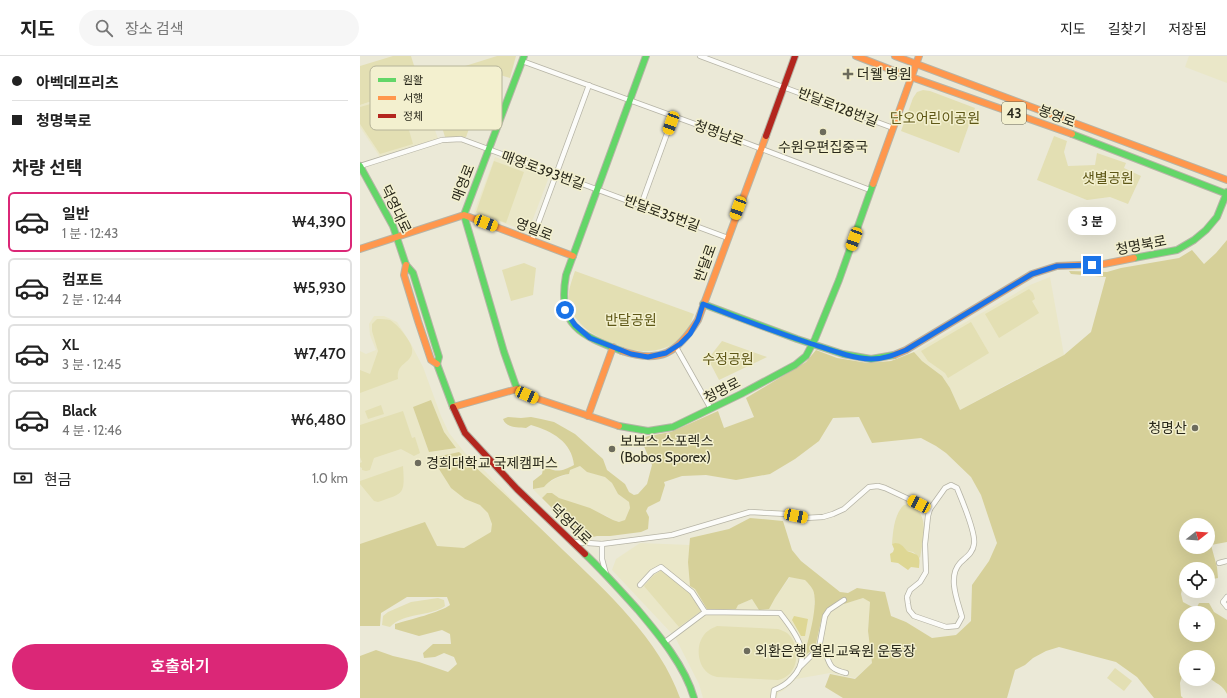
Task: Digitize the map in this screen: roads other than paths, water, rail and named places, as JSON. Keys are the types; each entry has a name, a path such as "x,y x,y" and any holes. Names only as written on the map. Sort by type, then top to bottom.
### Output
{"street":[{"name":"반달로","path":"646,56 566,275 563,293 565,310 575,325 590,338 631,354 648,357 666,353 676,348 690,334 698,320 795,56"},
{"name":"반달로128번길","path":"700,56 893,128"},
{"name":"봉영로","path":"856,56 1070,133 1227,193"},
{"name":"봉영로","path":"895,56 1227,180"},
{"name":"청명로","path":"517,389 535,398 624,428 648,431 673,427 711,409 795,365 806,356 813,344 839,280 870,190 920,56"},
{"name":"청명남로","path":"523,58 673,117 870,190"},
{"name":"매영로","path":"502,115 523,58"},
{"path":"532,240 589,85"},
{"path":"641,205 673,117"},
{"name":"매영로","path":"496,130 464,215 504,352 517,389"},
{"name":"매영로393번길","path":"360,166 447,140 461,139 597,189"},
{"name":"덕영대로","path":"360,166 393,226 406,265 412,273 439,357 437,364"},
{"name":"반달로35번길","path":"597,189 728,238"},
{"name":"청명북로","path":"703,304 746,321 846,354 870,359 884,358 895,355 914,345 1032,274 1057,266 1104,264 1177,250 1194,240 1206,230 1217,217 1227,193"},
{"path":"360,249 464,215"},
{"name":"영일로","path":"464,215 573,256"},
{"name":"덕영대로","path":"406,265 404,275 431,360 437,364 453,407 465,433 517,489 606,574 665,642 691,687 694,698"},
{"path":"588,416 613,348"},
{"path":"676,348 711,409"},
{"path":"453,407 517,389"},
{"path":"951,485 957,488 975,538 972,552 958,565 954,574 956,597 962,617 957,626 946,628 914,616 909,610 907,597 910,590 920,582 926,572 925,544 930,510 945,488 951,485"},
{"path":"573,542 602,544 672,534 750,512 787,514 813,518 829,516 844,509 870,487 878,486 892,491 930,510"},
{"path":"602,544 602,559 606,574"},
{"path":"1219,563 1227,561"},
{"path":"640,585 652,572 661,567 692,592 705,612"},
{"path":"1227,597 1223,602 1227,607"},
{"path":"773,698 774,690 782,688 789,682 796,675 801,666 819,648 825,616 829,610 844,600"},
{"path":"665,642 705,612 780,613 794,630 800,643 801,666"},
{"path":"819,648 826,651 830,665 835,670 846,673"}],"place":[{"name":"더웰 병원","path":"848,74"},
{"name":"수원우편집중국","path":"823,132"},
{"name":"청명산","path":"1195,428"},
{"name":"보보스 스포렉스 (Bobos Sporex)","path":"612,449"},
{"name":"경희대학교 국제캠퍼스","path":"418,463"},
{"name":"외환은행 열린교육원 운동장","path":"747,651"}],"park label":[{"name":"단오어린이공원","path":"935,118"},
{"name":"샛별공원","path":"1108,178"},
{"name":"반달공원","path":"631,320"},
{"name":"수정공원","path":"728,359"}]}
